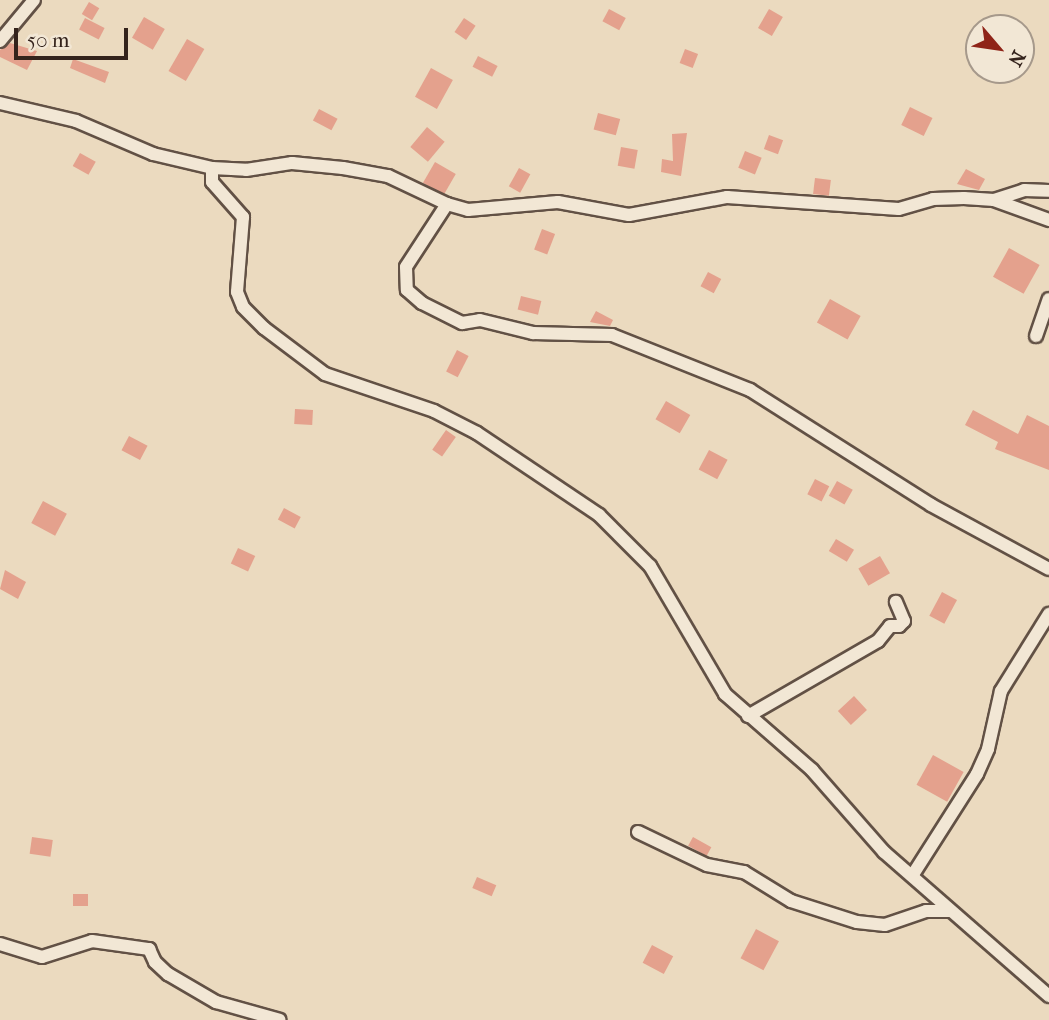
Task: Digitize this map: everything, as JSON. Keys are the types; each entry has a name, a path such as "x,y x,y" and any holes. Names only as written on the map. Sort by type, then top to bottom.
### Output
{"street":[{"path":"0,41 34,0"},
{"path":"0,103 76,121 153,154 212,168 246,170 292,163 344,168 388,176 447,204 500,209 558,202 629,215 727,197 899,209 933,199 994,200 1049,220"},
{"path":"212,168 212,182 244,222 237,247 237,285 243,307 325,374 434,411 477,433 599,515 650,566 725,694 812,770 852,820 912,877 1049,996"},
{"path":"994,200 1024,190 1049,191"},
{"path":"447,204 406,267 407,290 422,303 462,323 480,320 533,332 612,335 750,390 931,505 1049,569"},
{"path":"1036,336 1049,299"},
{"path":"748,716 878,641 890,626 900,626 904,621 896,602"},
{"path":"912,877 977,774 988,749 1001,691 1049,614"},
{"path":"638,832 707,866 744,872 791,901 857,922 885,925 926,911 952,911"},
{"path":"0,944 42,957 92,941 149,949 155,962 168,974 216,1002 280,1020"}],"building":[{"path":"89,2 99,8 92,20 82,14"},
{"path":"609,9 626,18 619,30 602,21"},
{"path":"769,9 783,17 772,36 758,28"},
{"path":"144,17 165,29 153,50 132,38"},
{"path":"85,18 105,28 99,40 79,30"},
{"path":"464,18 476,26 466,40 454,32"},
{"path":"187,39 204,49 186,81 168,71"},
{"path":"10,43 37,51 27,70 0,57 0,50"},
{"path":"685,49 698,54 693,68 680,63"},
{"path":"478,56 498,66 492,77 473,67"},
{"path":"73,59 109,72 105,83 70,68"},
{"path":"431,68 453,80 437,109 415,97"},
{"path":"910,107 932,118 924,136 901,125"},
{"path":"319,109 338,119 331,130 313,120"},
{"path":"598,113 620,119 616,135 594,129"},
{"path":"427,127 445,142 428,162 410,147"},
{"path":"687,133 681,176 661,172 662,159 673,161 672,134"},
{"path":"769,135 783,140 778,154 764,149"},
{"path":"621,147 638,150 634,169 618,166"},
{"path":"745,151 762,158 755,174 738,168"},
{"path":"80,153 96,162 88,175 73,166"},
{"path":"435,162 456,174 444,195 423,183"},
{"path":"519,168 530,174 520,193 509,186"},
{"path":"966,169 985,179 979,190 957,184"},
{"path":"815,178 831,180 829,196 813,194"},
{"path":"542,229 555,234 547,255 534,250"},
{"path":"1009,248 1040,265 1024,294 993,277"},
{"path":"708,272 721,279 714,293 700,286"},
{"path":"521,296 541,301 538,315 518,310"},
{"path":"830,299 861,316 848,340 817,323"},
{"path":"596,311 613,320 610,326 590,322"},
{"path":"457,350 469,356 458,377 446,371"},
{"path":"666,401 690,415 680,433 656,419"},
{"path":"295,409 313,410 312,425 294,424"},
{"path":"973,410 1018,434 1027,415 1049,426 1049,470 995,449 998,442 965,425"},
{"path":"446,430 456,437 442,457 432,450"},
{"path":"129,436 148,446 140,460 121,450"},
{"path":"709,450 728,460 717,479 699,469"},
{"path":"815,479 829,486 822,501 807,494"},
{"path":"837,481 853,490 845,505 829,496"},
{"path":"43,501 67,514 55,536 31,523"},
{"path":"284,508 301,517 295,528 278,519"},
{"path":"836,539 854,550 847,562 829,551"},
{"path":"238,548 255,556 248,571 231,563"},
{"path":"880,556 890,573 868,586 858,568"},
{"path":"5,570 26,582 18,599 0,589"},
{"path":"942,592 957,600 944,624 929,616"},
{"path":"854,696 867,710 851,725 838,711"},
{"path":"933,755 964,772 947,802 917,785"},
{"path":"32,837 53,840 50,857 30,854"},
{"path":"693,837 711,847 707,856 688,846"},
{"path":"477,877 496,885 492,896 472,888"},
{"path":"73,894 88,894 88,906 73,906"},
{"path":"756,929 779,941 763,970 741,958"},
{"path":"652,945 673,956 664,974 643,963"}]}
